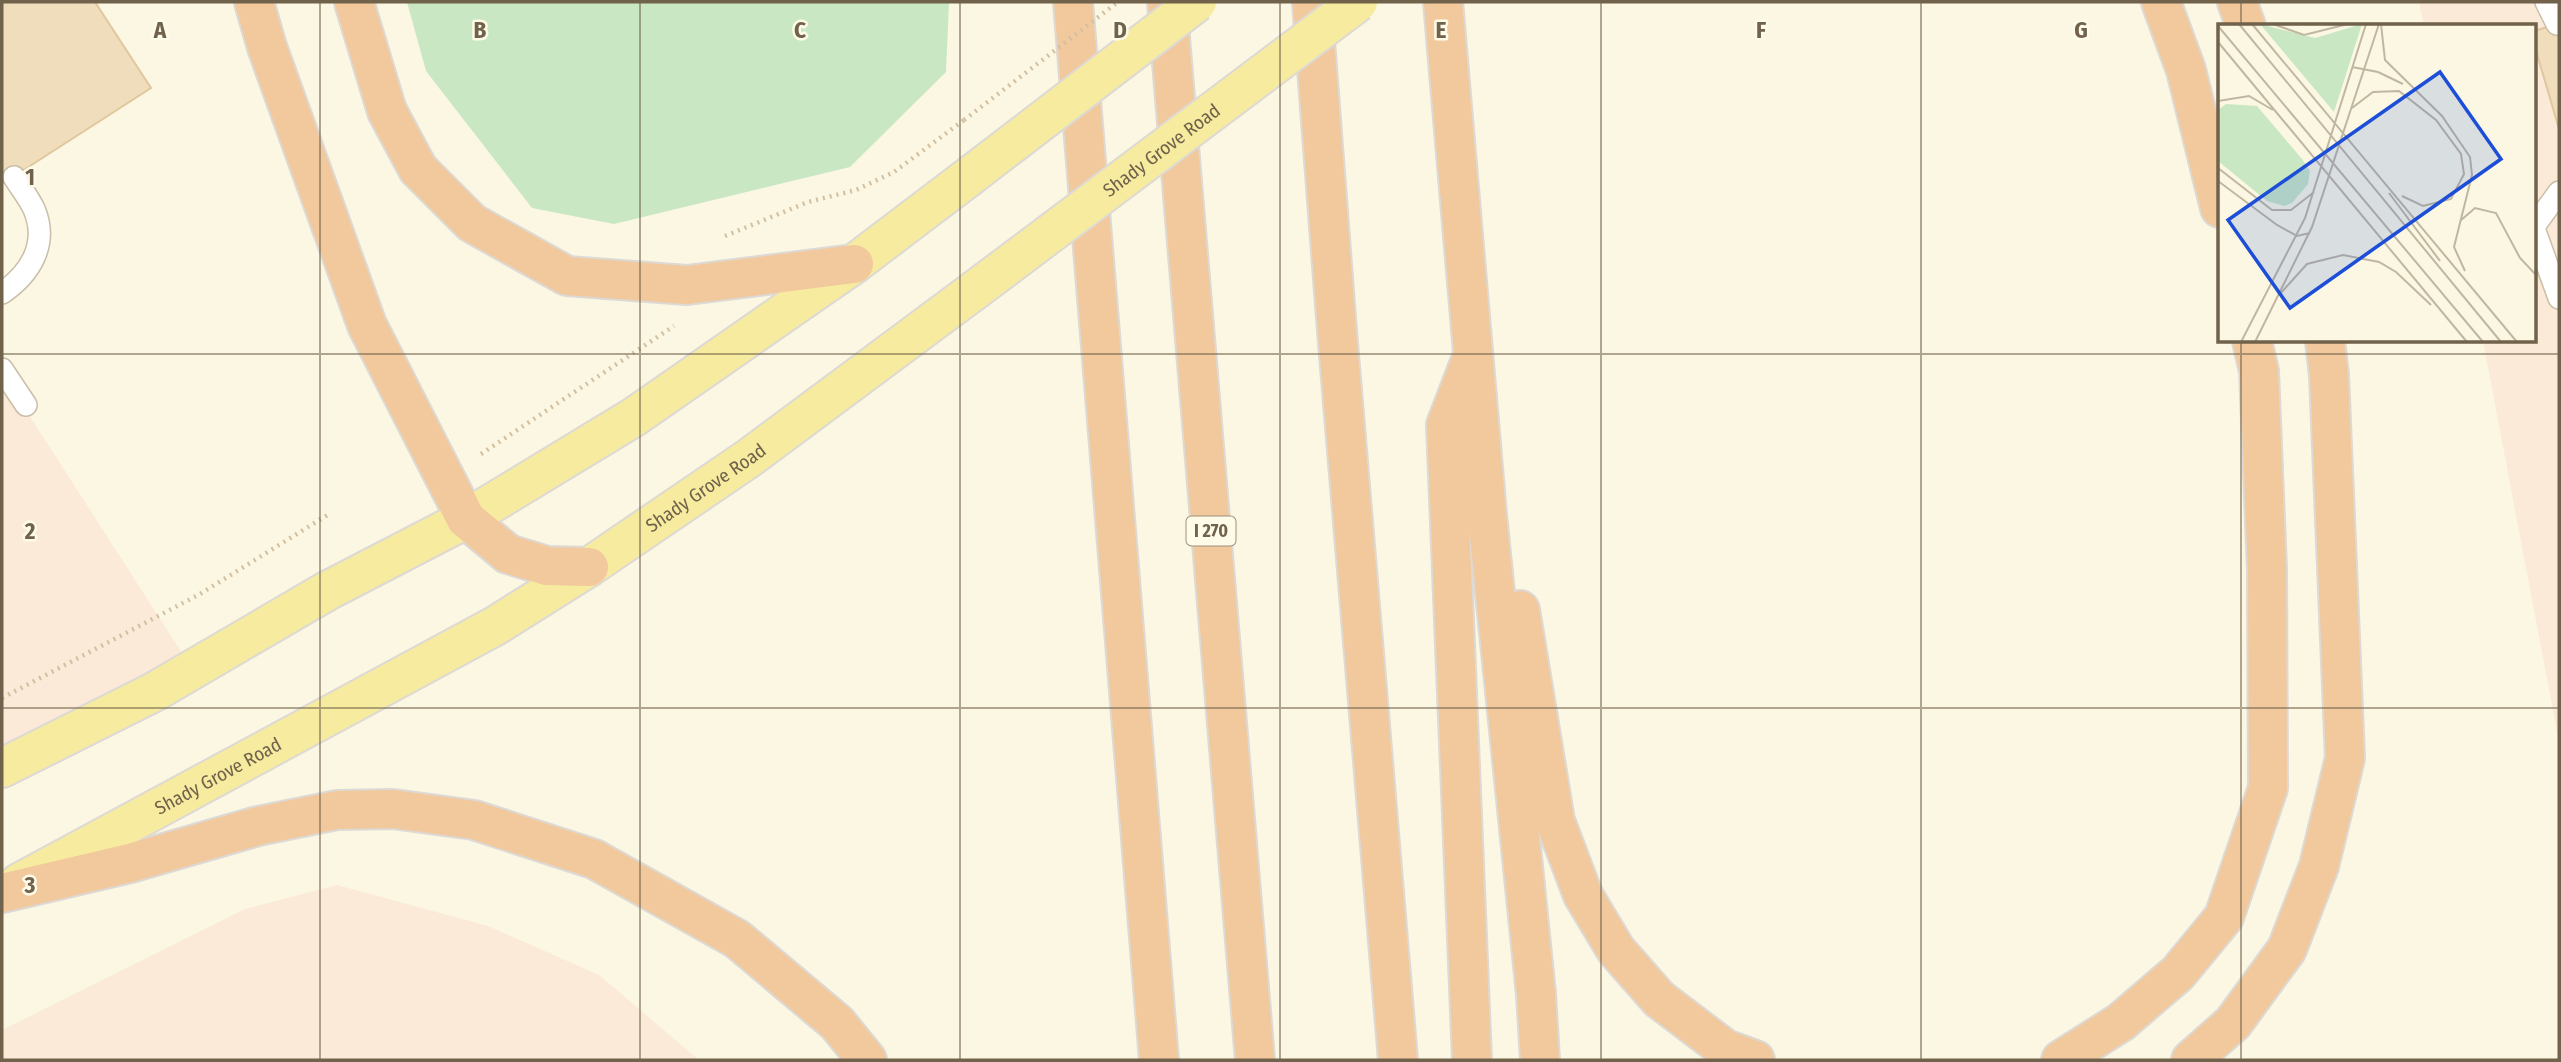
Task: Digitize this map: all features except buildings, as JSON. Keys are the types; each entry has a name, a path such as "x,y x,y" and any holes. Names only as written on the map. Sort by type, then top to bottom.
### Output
{"highway":[{"path":"254,2 267,47 367,325 466,519 508,554 547,566 589,566"},
{"path":"354,2 387,111 418,169 472,223 567,276 687,285 854,264"},
{"path":"1073,2 1159,1060"},
{"name":"I 270","path":"1167,2 1255,1060"},
{"path":"1312,2 1398,1060"},
{"path":"1443,2 1487,515 1536,995 1540,1060"},
{"path":"2161,2 2186,70 2218,200"},
{"path":"2237,2 2245,24"},
{"path":"2061,1060 2121,1022 2178,972 2224,916 2268,788 2267,570 2259,371 2252,343"},
{"path":"2191,1060 2232,1023 2287,949 2319,866 2345,758 2329,375 2325,343"},
{"path":"1472,1060 1446,425 1474,352"},
{"path":"1487,515 1518,596 1555,821 1583,895 1616,950 1659,999 1725,1049 1755,1060"},
{"path":"2,893 130,863 258,826 337,810 393,809 474,820 594,859 737,939 837,1023 867,1060"}],"main road":[{"path":"2,768 154,692 327,591 466,519 634,417 854,264 1198,2"},
{"name":"Shady Grove Road","path":"2,893 495,626 589,566 749,458 1359,2"}],"lane":[{"path":"2546,2 2557,24"},
{"path":"2,293 27,272 37,252 39,241 40,229 34,209 14,177"},
{"path":"2536,224 2559,192"},
{"path":"2536,234 2559,298"},
{"path":"2,369 26,405"}],"path":[{"path":"721,238 808,202 856,190 894,172 1118,2"},
{"path":"481,454 684,320"},
{"path":"2,698 200,594 329,514"}],"shaded area":[{"path":"2419,2 2559,2 2559,742 2483,343 2536,343 2536,24 2424,24"},
{"path":"2,373 189,664 2,761"},
{"path":"337,885 488,926 599,975 699,1060 2,1060 2,1030 245,909"}],"green space":[{"path":"407,2 949,2 946,72 850,167 614,224 532,208 426,71"}]}
